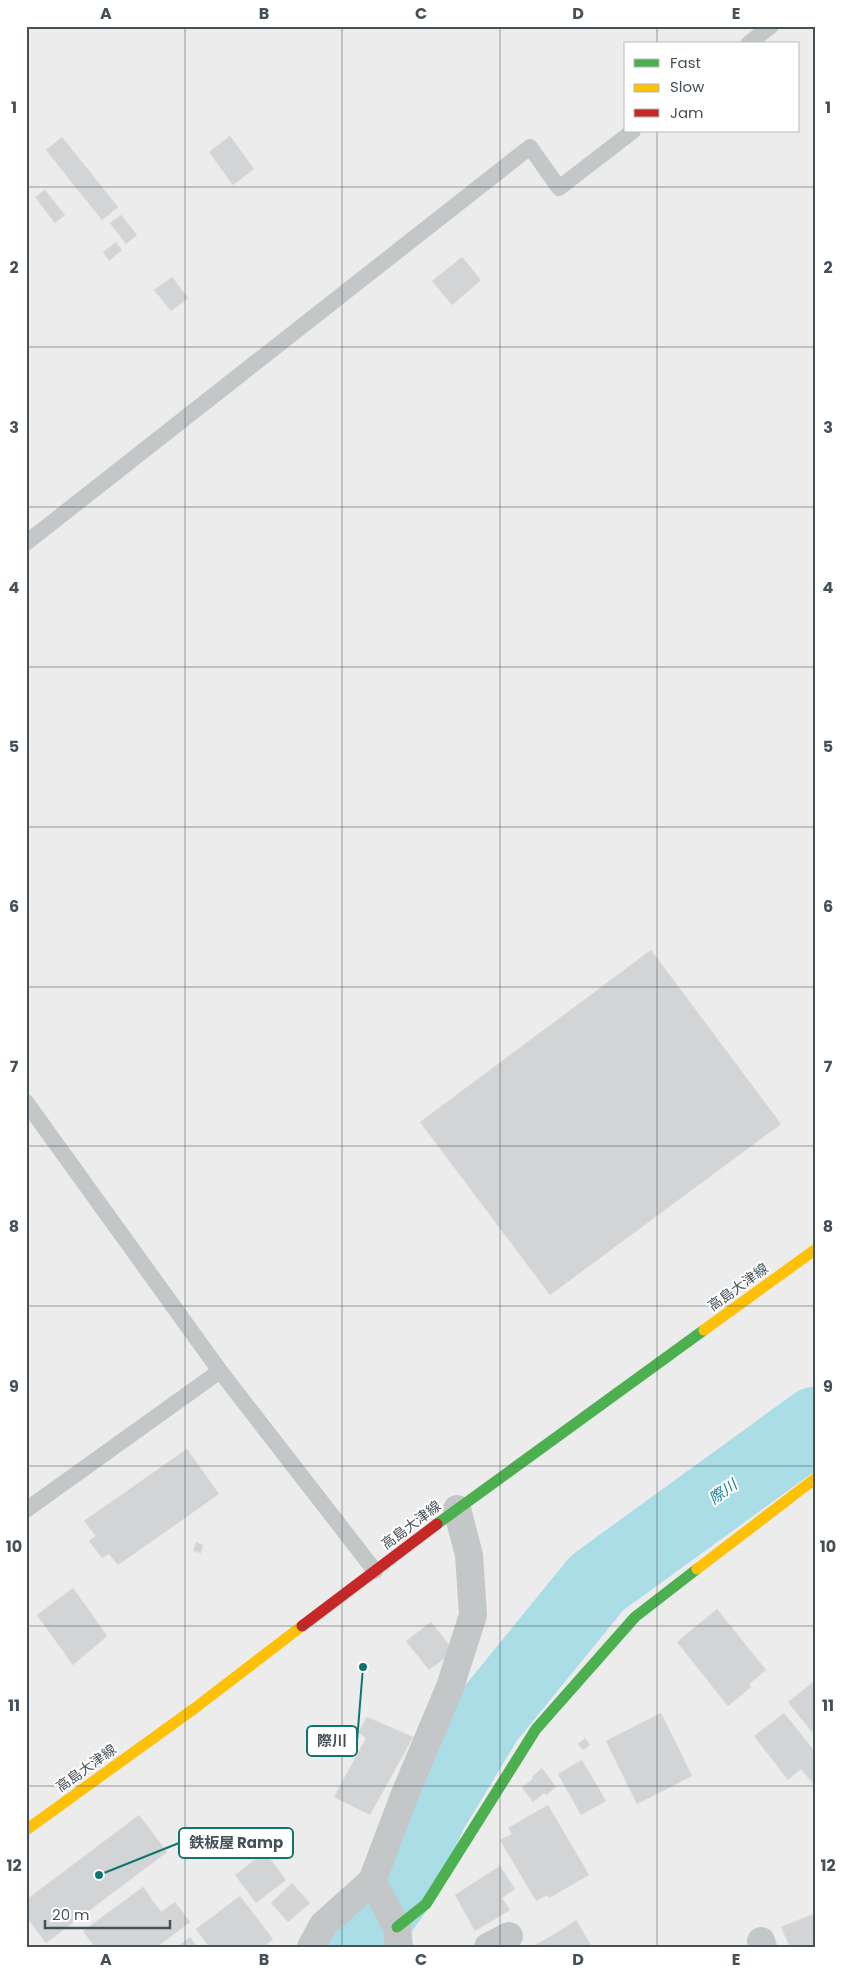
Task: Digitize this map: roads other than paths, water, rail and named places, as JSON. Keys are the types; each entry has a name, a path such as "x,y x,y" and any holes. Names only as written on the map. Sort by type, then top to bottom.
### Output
{"main road":[{"name":"高島大津線","path":"26,1830 194,1708 457,1510 816,1249"},
{"path":"396,1931 426,1904 536,1729 635,1617 816,1478"}],"street":[{"path":"311,1947 323,1925 375,1886 405,1794 450,1687 473,1615 469,1555 457,1510"},
{"path":"375,1886 396,1931"}],"lane":[{"path":"751,42 771,26"},
{"path":"26,543 530,147 559,188 632,132"},
{"path":"26,1102 220,1371 375,1571"},
{"path":"26,1510 220,1371"}],"waterway":[{"name":"際川","path":"354,1947 397,1888 430,1812 487,1718 597,1583 816,1424"}],"place":[{"name":"際川","path":"363,1667"},
{"name":"鉄板屋 Ramp","path":"99,1875"}]}
